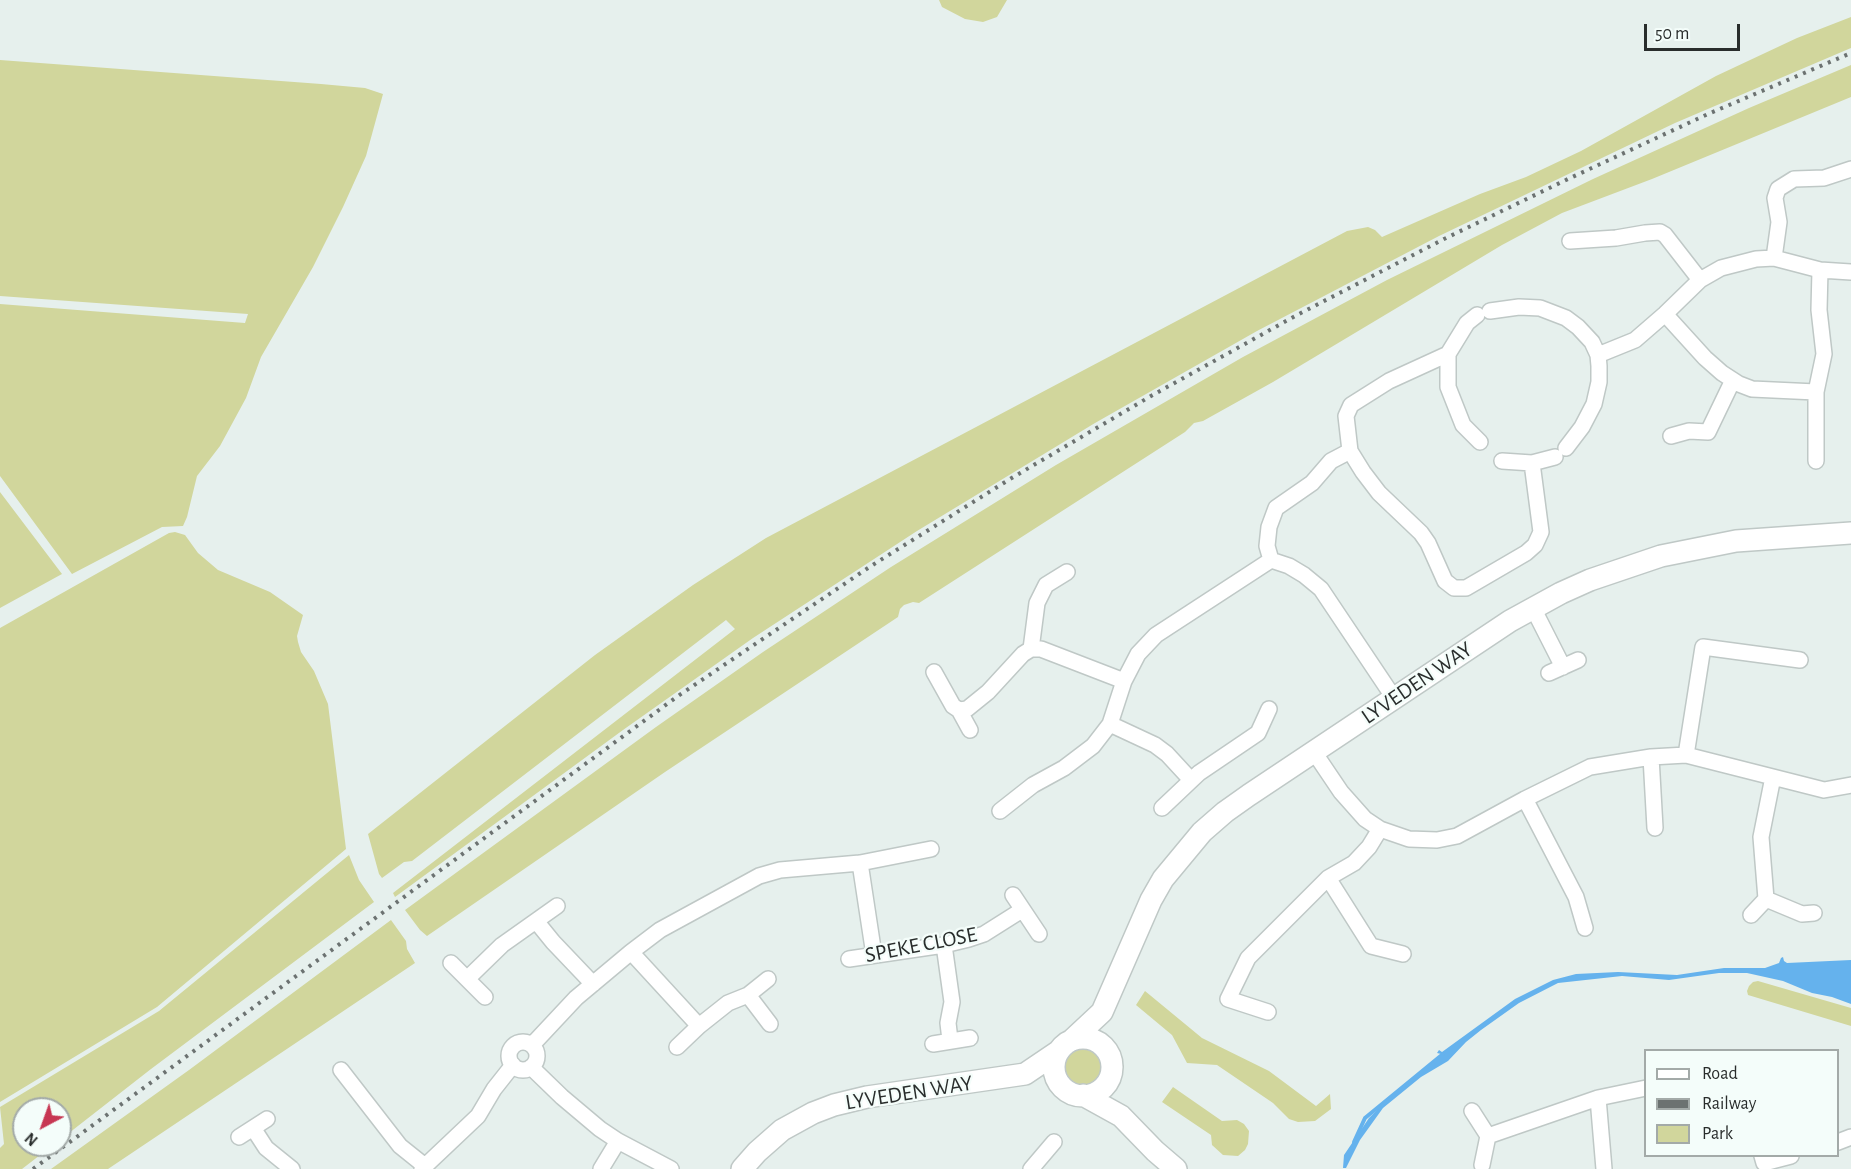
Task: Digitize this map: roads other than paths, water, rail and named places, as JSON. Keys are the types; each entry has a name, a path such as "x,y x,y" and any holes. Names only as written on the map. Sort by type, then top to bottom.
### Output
{"street":[{"path":"1774,250 1779,222 1775,198 1778,189 1794,179 1824,178 1851,169"},
{"path":"1570,241 1660,232 1665,235 1700,280"},
{"path":"1774,250 1820,270 1851,272"},
{"path":"1598,355 1635,340 1700,280 1721,268 1756,259 1774,250"},
{"path":"1816,461 1816,392 1824,354 1819,310 1820,270"},
{"path":"1480,442 1463,425 1448,387 1448,354 1467,323 1483,313 1519,307 1540,308 1555,313 1578,327 1592,342 1598,355 1599,382 1594,404 1582,427 1560,452 1532,463 1502,461"},
{"path":"1665,314 1705,358 1733,380 1752,389 1816,392"},
{"path":"1448,354 1389,381 1352,405 1346,416 1350,451 1363,472 1379,493 1421,532 1445,581 1454,588 1466,588 1526,553 1535,545 1541,532 1532,463"},
{"path":"1671,436 1689,431 1708,432 1733,380"},
{"path":"1271,560 1267,546 1269,527 1276,508 1312,483 1331,461 1350,451"},
{"name":"LYVEDEN WAY","path":"742,1169 757,1152 782,1131 813,1113 867,1097 1025,1074 1066,1045 1102,1012 1150,900 1178,860 1202,832 1225,812 1533,608 1590,580 1625,567 1687,550 1737,541 1851,533"},
{"path":"1000,811 1034,785 1064,768 1093,746 1110,724 1125,681 1138,654 1156,635 1271,560"},
{"path":"1271,560 1289,566 1321,589 1394,698"},
{"path":"1031,649 1037,603 1046,585 1067,572"},
{"path":"1533,608 1556,670 1578,660"},
{"path":"1686,754 1702,647 1800,660"},
{"path":"959,710 967,709 981,698 1023,654 1031,649 1041,649 1125,681"},
{"path":"934,672 970,730"},
{"path":"1162,808 1191,780 1258,733 1269,709"},
{"path":"1110,724 1155,745 1167,754 1191,780"},
{"path":"1314,752 1353,807 1365,819 1380,830 1409,839 1437,840 1457,836 1590,766 1651,757 1686,754 1824,790 1851,785"},
{"path":"1651,757 1655,828"},
{"path":"1751,915 1766,899 1761,837 1773,777"},
{"path":"1525,799 1576,897 1585,928"},
{"path":"1268,1012 1228,999 1248,958 1328,878 1354,863 1369,847 1380,830"},
{"path":"532,1046 576,998 660,930 759,876 780,870 860,863 931,849"},
{"path":"860,863 874,955"},
{"path":"1328,878 1371,946 1403,954"},
{"path":"1013,895 1039,934"},
{"path":"1766,899 1802,914 1814,913"},
{"path":"467,979 502,945 557,906"},
{"name":"SPEKE CLOSE","path":"849,959 944,945 984,934 1022,910"},
{"path":"536,921 593,984"},
{"path":"944,945 952,1002 948,1023 950,1040"},
{"path":"631,952 699,1026"},
{"path":"451,963 485,998"},
{"path":"677,1047 728,1003 748,995 768,979"},
{"path":"748,995 770,1024"},
{"path":"1102,1012 1115,1097 1121,1116"},
{"path":"933,1044 970,1038"},
{"path":"1107,1051 1097,1041 1088,1038 1066,1045 1054,1061 1054,1070 1062,1086 1069,1092 1083,1095 1121,1116 1176,1169"},
{"path":"525,1042 532,1046 536,1056 531,1066 524,1069 513,1065 509,1058 513,1046 525,1042"},
{"path":"341,1070 400,1146 424,1167 478,1116 494,1089 513,1065"},
{"path":"531,1066 600,1129 671,1169"},
{"path":"1083,1095 1095,1093 1103,1088 1111,1072"},
{"name":"LYVEDEN WAY","path":"1025,1074 1038,1081 1062,1086"},
{"path":"1488,1136 1598,1098 1644,1088"},
{"path":"1598,1098 1604,1169"},
{"path":"1472,1111 1488,1136 1482,1165"},
{"path":"239,1137 267,1119"},
{"path":"253,1128 266,1148 291,1169"},
{"path":"601,1169 618,1141"},
{"path":"1031,1169 1054,1142"},
{"path":"1762,1157 1764,1163 1784,1157"}],"water":[{"path":"1783,957 1787,963 1851,960 1851,1004 1812,993 1783,981 1747,973 1719,973 1669,980 1622,976 1558,983 1519,1003 1481,1030 1448,1061 1421,1077 1383,1108 1360,1140 1346,1168 1343,1168 1344,1155 1369,1118 1437,1060 1441,1054 1437,1053 1439,1050 1442,1052 1515,999 1553,980 1576,974 1618,972 1677,975 1724,968 1765,968 1779,963"}],"waterway":[{"path":"1354,1142 1365,1118 1443,1054"}],"railway":[{"path":"33,1169 678,696 871,566 1010,479 1151,396 1297,315 1444,239 1708,114 1851,53"}]}
